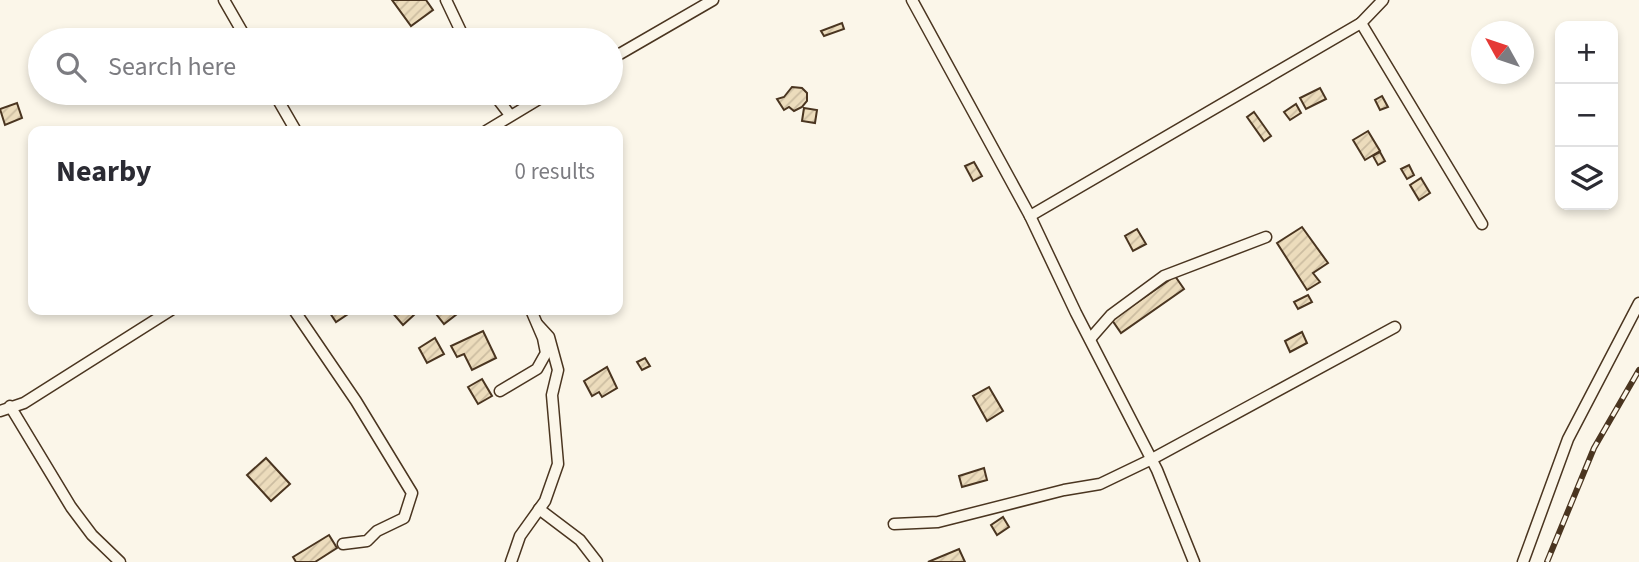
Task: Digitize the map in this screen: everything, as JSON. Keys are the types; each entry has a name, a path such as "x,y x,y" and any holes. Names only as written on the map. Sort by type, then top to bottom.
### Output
{"street":[{"path":"224,0 240,28"},
{"path":"446,0 459,28"},
{"path":"623,53 713,0"},
{"path":"912,0 1030,216 1152,459 1194,562"},
{"path":"1030,216 1361,23 1383,0"},
{"path":"1361,23 1482,224"},
{"path":"281,105 293,126"},
{"path":"502,105 510,116"},
{"path":"494,126 529,105"},
{"path":"1090,339 1111,315 1164,276 1266,237"},
{"path":"1523,562 1568,439 1639,303"},
{"path":"120,562 75,514 5,409 24,403 164,315"},
{"path":"297,315 356,401 412,493 404,518 377,531 367,541 343,544"},
{"path":"500,391 537,369 546,353 533,315"},
{"path":"511,562 520,537 545,501 558,464 552,395 558,370 549,337 537,325"},
{"path":"894,524 938,522 1100,484 1152,459 1395,327"},
{"path":"539,509 580,540 597,562"}],"building":[{"path":"392,0 426,0 433,10 411,26"},
{"path":"842,23 844,29 824,36 821,31"},
{"path":"792,87 802,88 807,93 807,101 794,111 789,107 784,110 777,99 784,97"},
{"path":"1320,88 1326,99 1306,109 1300,98"},
{"path":"1382,96 1388,107 1380,110 1375,100"},
{"path":"17,103 22,118 5,125 0,109"},
{"path":"1296,104 1301,113 1290,120 1284,112"},
{"path":"804,108 817,110 815,123 802,121"},
{"path":"1254,112 1271,136 1264,141 1247,117"},
{"path":"1368,131 1380,151 1365,160 1353,140"},
{"path":"1380,152 1385,161 1378,165 1373,156"},
{"path":"974,162 982,176 973,181 965,166"},
{"path":"1409,165 1414,175 1407,179 1401,169"},
{"path":"1421,178 1430,193 1419,200 1410,185"},
{"path":"1302,227 1328,263 1313,273 1320,282 1307,290 1277,243"},
{"path":"1137,229 1146,244 1133,251 1125,236"},
{"path":"1175,276 1184,289 1121,333 1112,320"},
{"path":"1308,295 1312,302 1298,309 1294,302"},
{"path":"331,315 346,315 336,322"},
{"path":"394,315 414,315 403,325"},
{"path":"437,315 456,315 444,324"},
{"path":"483,331 496,358 472,370 464,354 457,357 451,346"},
{"path":"1302,332 1307,343 1290,352 1285,341"},
{"path":"435,338 444,354 427,363 419,348"},
{"path":"645,358 650,366 642,370 637,362"},
{"path":"607,367 617,388 602,397 599,392 592,396 584,381"},
{"path":"482,379 492,396 478,404 468,387"},
{"path":"989,387 1003,411 987,421 973,396"},
{"path":"266,458 290,484 271,501 247,475"},
{"path":"984,468 987,480 962,487 959,476"},
{"path":"1003,517 1009,527 997,535 991,525"},
{"path":"329,535 337,548 315,562 296,562 293,557"},
{"path":"959,549 965,562 928,562"}],"railway":[{"path":"1547,562 1594,448 1639,370"}]}
